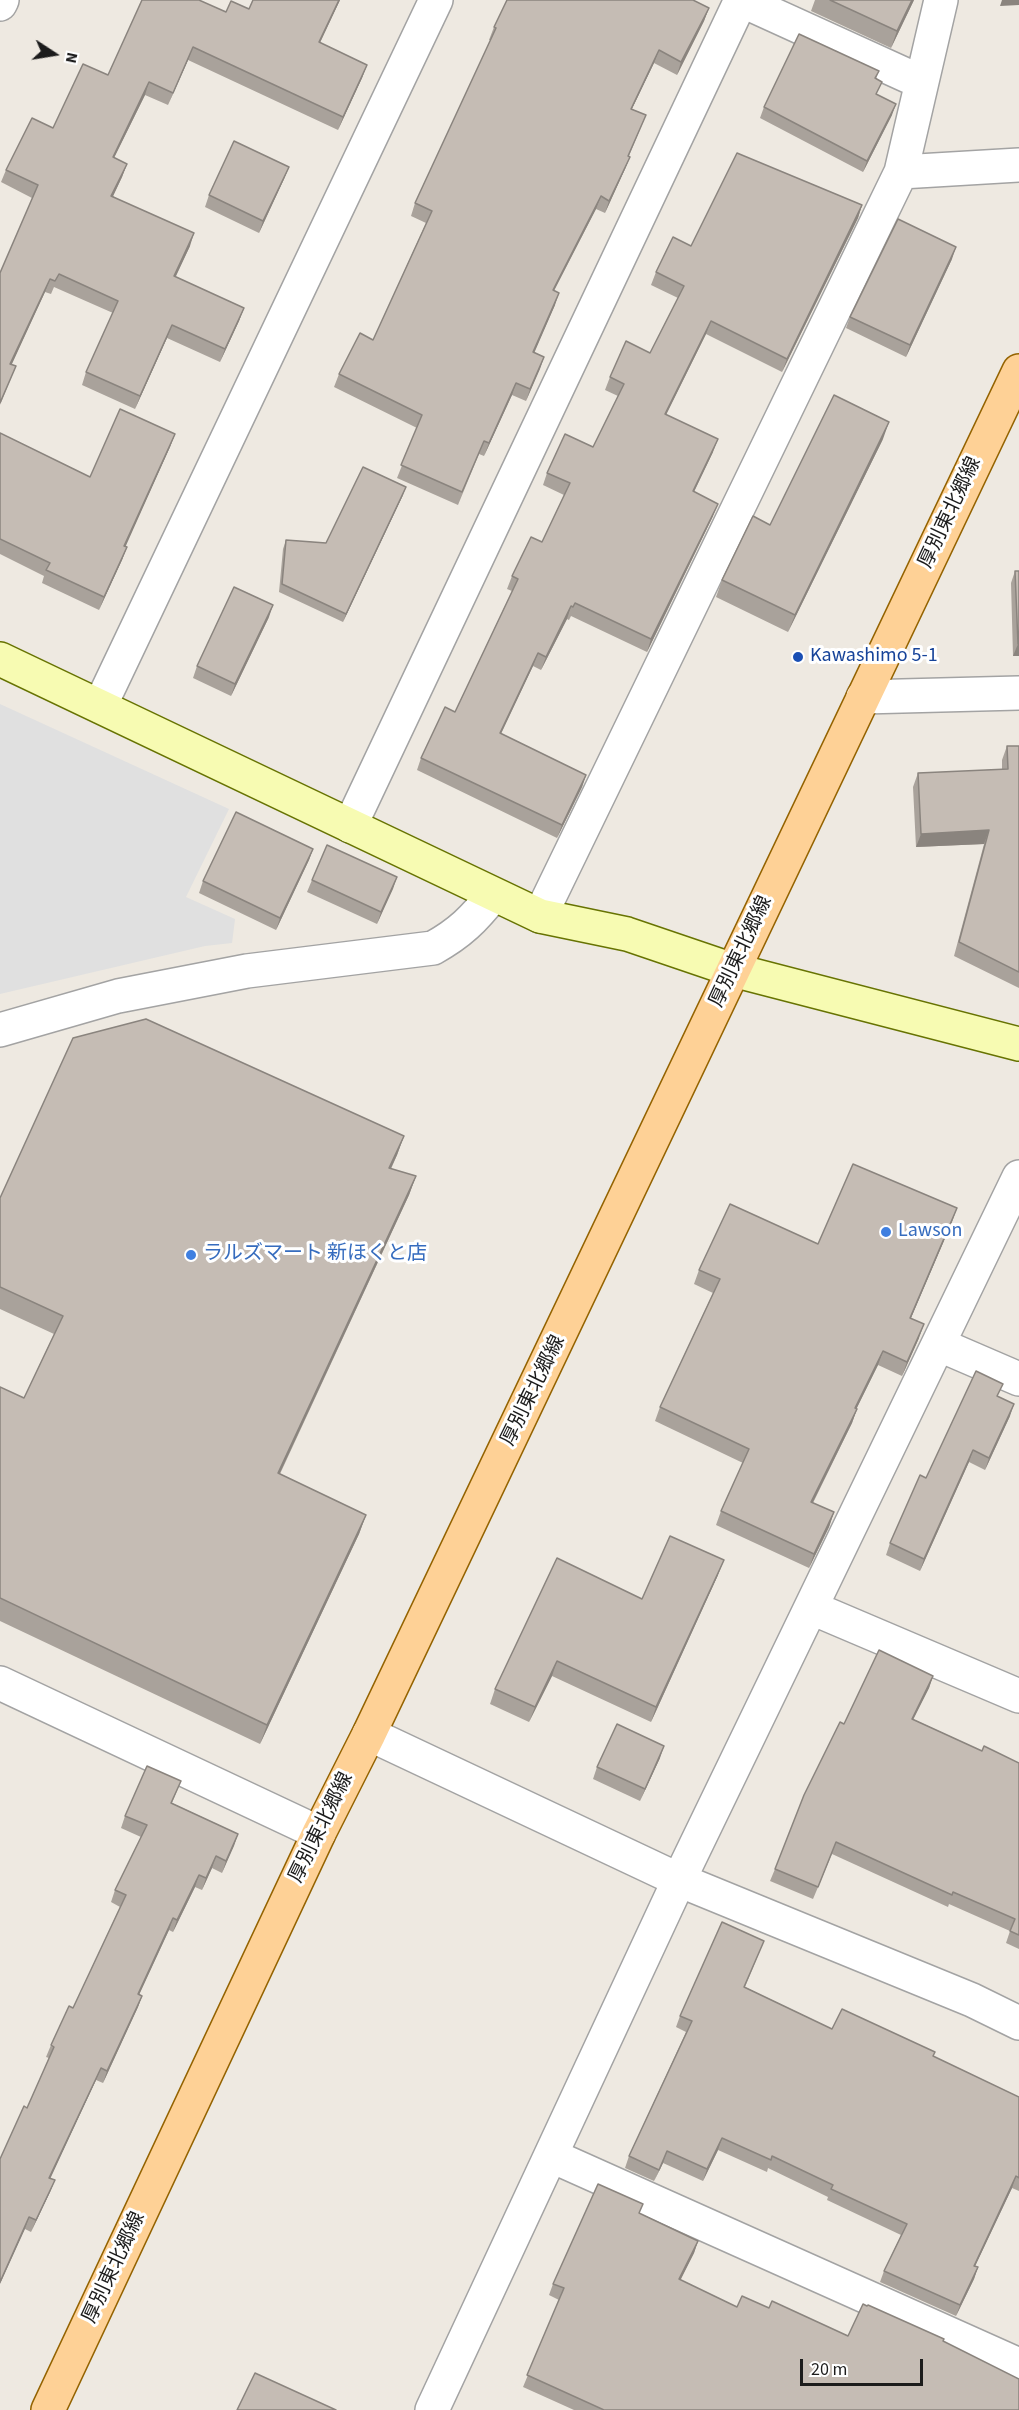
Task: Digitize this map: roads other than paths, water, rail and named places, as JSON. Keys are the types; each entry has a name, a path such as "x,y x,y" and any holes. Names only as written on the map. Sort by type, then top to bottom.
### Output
{"main road":[{"name":"厚別東北郷線","path":"48,2410 319,1833 369,1734 863,697 1007,420 1019,371"}],"street":[{"path":"100,706 436,0"},
{"path":"351,826 741,0 921,82"},
{"path":"540,916 901,172 941,0"},
{"path":"901,172 1019,165"},
{"path":"0,659 540,916 627,934 733,970 1019,1044"},
{"path":"863,697 1019,693"},
{"path":"0,1030 118,996 247,971 433,948 455,936 493,895"},
{"path":"432,2410 679,1880 940,1345 1019,1177"},
{"path":"940,1345 1019,1379"},
{"path":"812,1608 1019,1696"},
{"path":"0,1683 319,1833"},
{"path":"369,1734 679,1880 972,2000 1019,2023"},
{"path":"552,2156 1019,2365"}],"place":[{"name":"Kawashimo 5-1","path":"798,657"},
{"name":"Lawson","path":"886,1232"},
{"name":"ラルズマート 新ほくと店","path":"191,1255"}]}
